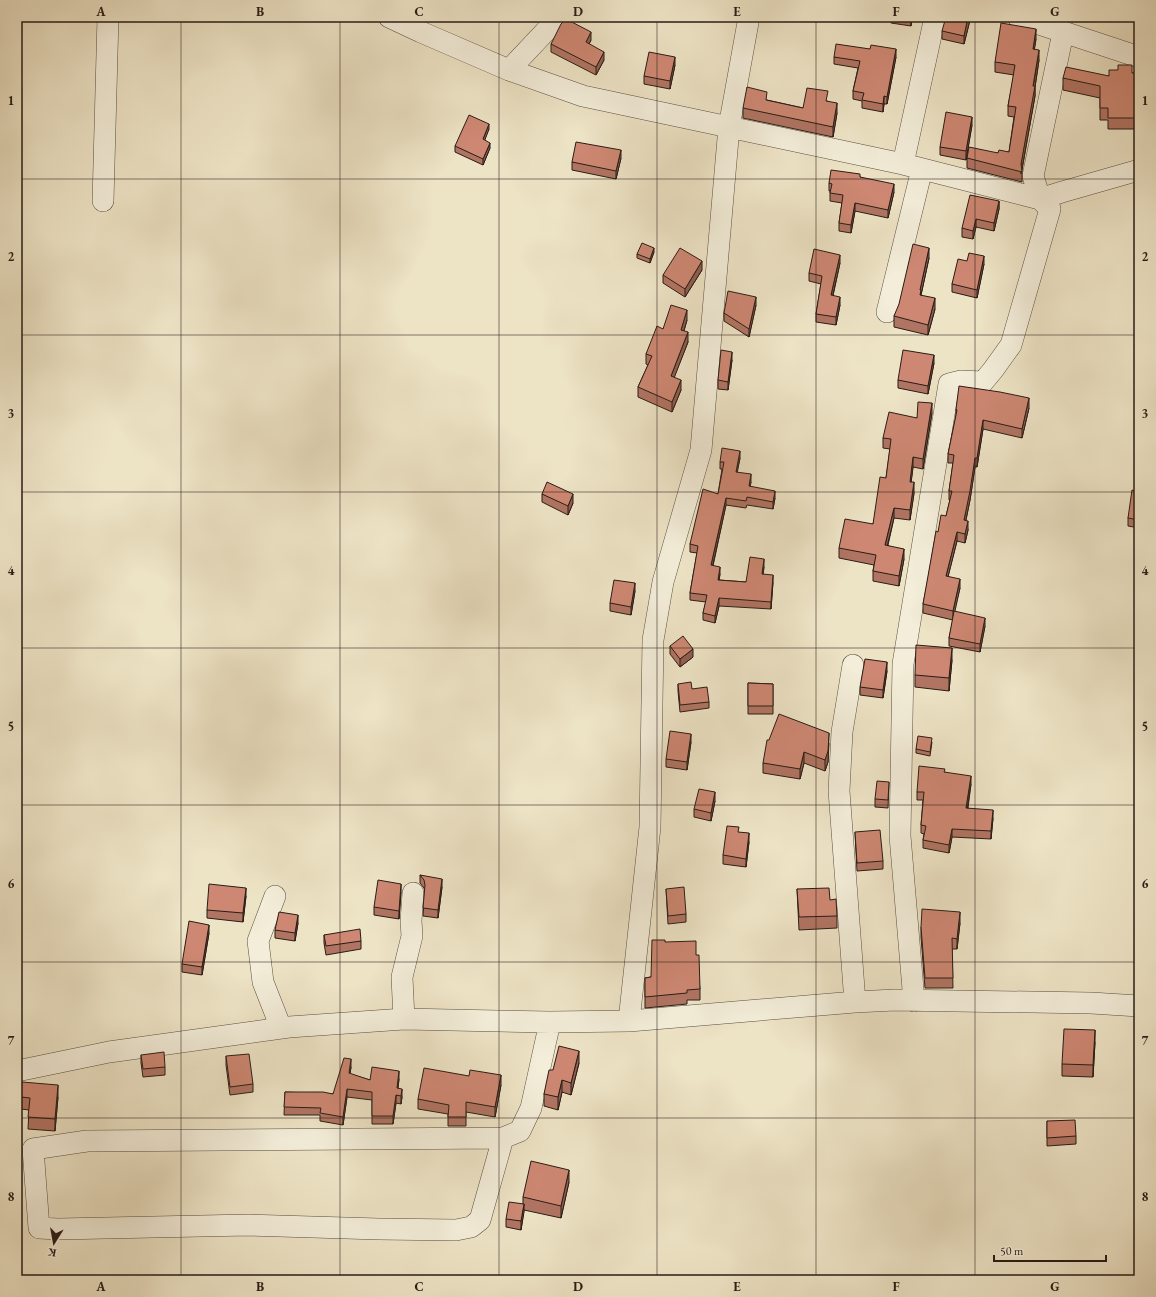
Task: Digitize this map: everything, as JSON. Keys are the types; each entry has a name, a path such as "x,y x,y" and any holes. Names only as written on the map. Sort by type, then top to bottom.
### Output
{"street":[{"path":"103,201 108,17"},
{"path":"389,17 509,70 583,96 912,167 1040,199 1139,170"},
{"path":"509,70 559,17"},
{"path":"629,1022 650,827 653,640 663,582 701,450 729,127 749,17"},
{"path":"887,312 912,167 935,17"},
{"path":"1018,17 1139,57"},
{"path":"914,1001 900,836 903,664 949,384 961,381 983,382 1011,345 1050,209 1040,199 1033,176 1063,33"},
{"path":"853,666 842,732 839,791 855,1002"},
{"path":"404,1019 402,977 412,936 411,921 413,892"},
{"path":"275,896 258,941 263,982 281,1028"},
{"path":"17,1071 109,1052 281,1028 404,1019 629,1022 855,1002 914,1001 1092,1003 1139,1006"},
{"path":"503,1138 480,1220 472,1227 456,1230 249,1225 66,1229 39,1228 34,1149 87,1141 503,1138 520,1131 531,1108 550,1022"}],"building":[{"path":"946,17 968,17 964,36 942,31"},
{"path":"566,19 591,32 586,42 604,52 596,67 551,44 561,24"},
{"path":"1001,23 1036,29 1033,49 1039,50 1033,86 1035,86 1021,164 1022,172 967,158 969,147 998,153 999,150 1009,152 1016,107 1008,106 1015,65 995,62"},
{"path":"836,44 870,49 871,45 896,49 887,97 884,96 883,104 862,100 864,93 853,91 860,61 834,57"},
{"path":"649,52 675,57 670,81 644,76"},
{"path":"1118,65 1132,65 1132,73 1139,73 1139,118 1108,118 1108,108 1100,108 1100,86 1063,78 1066,67 1109,76 1109,70 1118,70"},
{"path":"747,87 767,92 766,100 803,108 807,88 828,91 826,101 837,103 833,127 743,108"},
{"path":"946,112 972,117 966,151 940,147"},
{"path":"469,115 489,124 483,139 490,143 483,159 455,146"},
{"path":"576,142 621,150 616,171 572,162"},
{"path":"831,170 860,174 860,177 894,184 888,210 855,203 851,225 839,223 843,195 830,193 832,184 829,183"},
{"path":"970,195 999,201 994,223 976,219 973,231 962,228"},
{"path":"642,243 654,248 650,259 637,254"},
{"path":"913,244 929,248 920,290 920,295 935,298 928,325 894,316 899,304"},
{"path":"680,248 702,261 685,289 663,275"},
{"path":"814,249 840,255 831,295 840,297 836,317 816,314 822,276 809,273"},
{"path":"969,253 984,256 977,290 952,284 958,259 967,261"},
{"path":"728,291 756,297 749,329 724,313"},
{"path":"671,305 687,310 681,330 688,332 671,376 681,380 672,402 638,387 652,356 646,354 657,326 663,329"},
{"path":"721,350 732,352 728,382 718,380"},
{"path":"903,350 934,355 928,386 898,380"},
{"path":"959,386 1029,398 1022,429 983,420 964,520 968,521 965,534 957,532 946,576 960,579 953,611 923,604 936,531 938,532 941,515 946,516 952,491 949,491 954,455 948,454 957,410"},
{"path":"918,402 932,403 923,459 913,457 910,482 914,482 910,510 894,508 885,545 904,549 899,576 873,571 876,555 839,548 845,519 873,524 880,477 886,478 891,439 883,438 889,412 917,418"},
{"path":"722,448 740,451 736,472 751,474 749,486 775,491 773,502 747,497 746,501 726,498 711,565 720,567 718,580 746,582 750,557 764,559 762,574 773,575 771,602 719,598 715,616 703,613 707,595 690,593 698,546 690,544 703,489 718,494 724,462 720,462"},
{"path":"547,482 573,494 568,506 542,494"},
{"path":"1132,490 1139,492 1139,520 1128,518"},
{"path":"614,580 635,583 631,607 610,603"},
{"path":"954,611 985,618 980,644 949,638"},
{"path":"683,636 693,649 680,659 670,646"},
{"path":"916,645 952,648 949,678 915,675"},
{"path":"865,659 887,662 883,690 860,687"},
{"path":"691,682 692,689 707,687 709,702 680,705 678,684"},
{"path":"748,683 773,684 773,706 748,706"},
{"path":"779,714 829,733 828,751 825,760 804,752 800,769 763,763 767,740 769,740"},
{"path":"670,731 691,734 687,762 666,759"},
{"path":"918,736 932,738 930,752 916,749"},
{"path":"919,766 945,769 944,772 971,776 966,808 993,810 991,831 952,829 949,845 923,840 926,826 921,825 924,792 917,792"},
{"path":"877,781 889,782 888,800 875,799"},
{"path":"699,789 715,792 711,813 694,809"},
{"path":"727,826 739,827 738,832 749,833 746,859 723,855"},
{"path":"880,830 883,861 857,863 855,832"},
{"path":"420,875 442,879 438,910 423,908 425,885 424,880"},
{"path":"378,880 401,884 399,911 374,907"},
{"path":"209,884 246,888 243,913 207,910"},
{"path":"684,887 686,914 668,916 666,889"},
{"path":"829,888 830,900 836,899 837,916 799,917 797,889"},
{"path":"922,909 960,912 957,939 952,938 953,978 925,978 921,927"},
{"path":"279,912 298,915 295,933 275,930"},
{"path":"189,921 209,925 202,967 182,964"},
{"path":"360,929 361,941 326,946 324,935"},
{"path":"652,940 665,940 665,942 696,941 696,955 699,955 700,989 687,990 687,993 645,997 645,978 651,977"},
{"path":"19,1002 21,1018 17,1018 17,1003"},
{"path":"1064,1029 1095,1030 1093,1065 1062,1064"},
{"path":"559,1046 579,1051 571,1083 562,1080 558,1097 544,1094 549,1070 553,1070"},
{"path":"164,1052 165,1067 143,1069 141,1055"},
{"path":"249,1054 253,1084 230,1087 226,1056"},
{"path":"344,1058 351,1059 349,1073 370,1080 372,1067 399,1071 397,1088 402,1089 401,1096 396,1095 393,1116 372,1116 372,1092 347,1089 343,1117 320,1113 321,1108 284,1107 285,1092 323,1092 333,1094"},
{"path":"424,1068 469,1076 470,1070 501,1075 495,1107 466,1102 466,1117 448,1117 449,1105 418,1099"},
{"path":"22,1082 58,1085 55,1119 28,1117 30,1098 21,1097"},
{"path":"1075,1120 1076,1136 1047,1138 1047,1121"},
{"path":"531,1161 569,1170 561,1206 523,1197"},
{"path":"509,1202 524,1204 521,1221 506,1219"}]}
